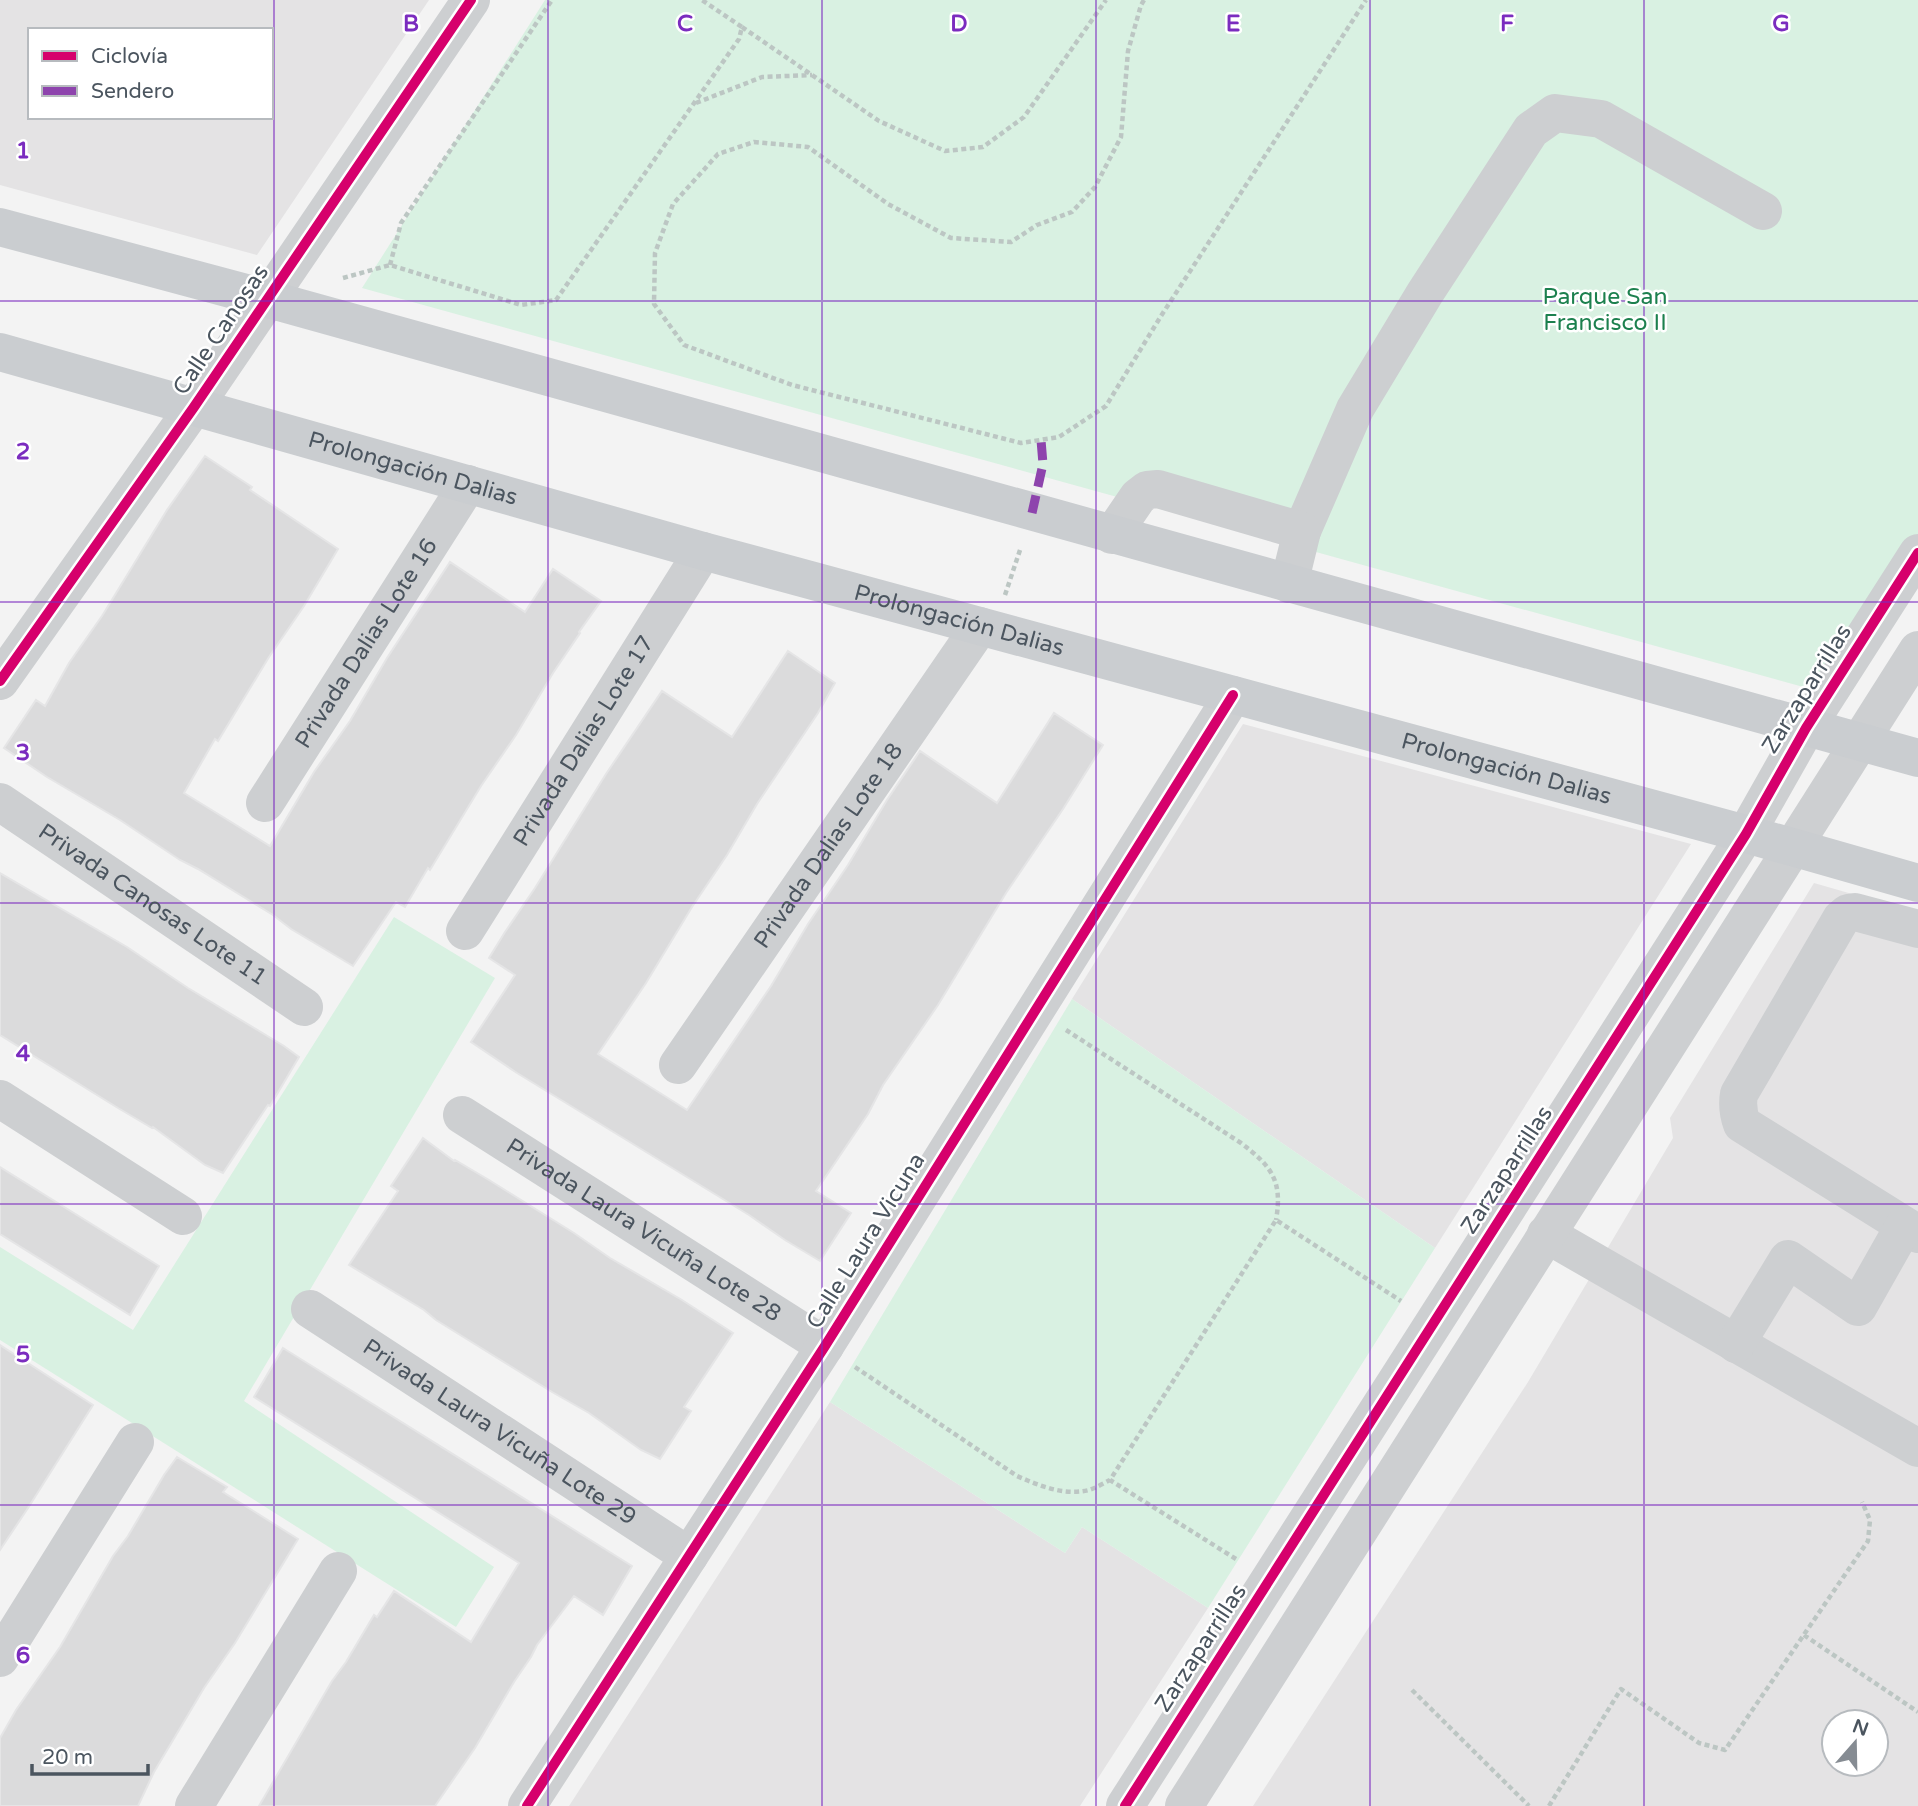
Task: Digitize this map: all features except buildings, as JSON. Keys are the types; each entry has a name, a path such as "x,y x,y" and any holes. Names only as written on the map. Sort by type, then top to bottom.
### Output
{"main road":[{"path":"0,227 268,299 1918,758"},
{"name":"Prolongación Dalias","path":"0,352 703,551 1918,883"}],"street":[{"name":"Calle Canosas","path":"0,681 194,407 471,0"},
{"path":"1289,584 1302,531 1362,397 1425,293 1531,130 1555,113 1601,119 1763,211"},
{"name":"Privada Dalias Lote 16","path":"265,803 468,484"},
{"path":"1112,535 1138,497 1147,490 1158,489 1302,531"},
{"name":"Privada Dalias Lote 17","path":"465,931 703,551"},
{"name":"Zarzaparrillas","path":"1125,1806 1746,834 1806,728 1918,553"},
{"name":"Privada Dalias Lote 18","path":"678,1065 987,628"},
{"path":"1184,1806 1918,650"},
{"name":"Calle Laura Vicuna","path":"527,1806 825,1346 1233,695"},
{"name":"Privada Canosas Lote 11","path":"0,802 304,1007"},
{"path":"1736,1344 1788,1259 1858,1307 1911,1230 1742,1124 1738,1115 1739,1094 1841,919 1848,913 1855,912 1918,929"},
{"path":"0,1099 183,1216"},
{"name":"Privada Laura Vicuña Lote 28","path":"462,1115 825,1346"},
{"path":"1546,1234 1918,1448"},
{"name":"Privada Laura Vicuña Lote 29","path":"310,1309 689,1556"},
{"path":"0,1658 135,1443"},
{"path":"194,1806 338,1571"}],"path":[{"path":"552,0 401,223 390,265 520,306 556,300 694,104 738,39 742,27"},
{"path":"702,0 880,121 945,151 983,147 1024,117 1106,0"},
{"path":"1144,0 1128,51 1121,137 1095,187 1072,212 1037,225 1012,242 951,238 888,204 808,147 754,142 718,154 673,204 655,253 654,304 684,345 792,384 1021,443 1059,438 1106,406 1161,316 1366,0"},
{"path":"694,104 762,76 813,75"},
{"path":"987,628 1032,513"},
{"path":"825,1346 1017,1476 1062,1492 1090,1490 1110,1480 1276,1220 1279,1200 1276,1184 1263,1160 1241,1143 1035,1010"},
{"path":"1276,1220 1435,1322"},
{"path":"1110,1480 1269,1581"},
{"path":"1549,1806 1621,1689 1699,1742 1725,1751 1868,1541 1870,1520 1862,1503"},
{"path":"1804,1635 1918,1712"},
{"path":"1412,1690 1528,1806"}],"shaded area":[{"path":"0,0 429,0 257,255 0,185"},
{"path":"1243,724 1691,844 1435,1248 1072,999"},
{"path":"1814,883 1918,913 1918,1806 1253,1806 1528,1382 1673,1138 1670,1118"},
{"path":"830,1402 1065,1553 1082,1527 1208,1608 1080,1806 569,1806"}],"green space":[{"name":"Parque San Francisco II","path":"545,0 1918,0 1918,583 1847,699 362,288"},
{"path":"394,917 495,978 244,1401 494,1567 456,1627 0,1340 0,1247 133,1330"},
{"path":"1072,999 1435,1248 1208,1608 1082,1527 1065,1553 830,1402"}],"marked path":[{"path":"1032,513 1043,464 1041,440"}],"cycle path":[{"path":"0,681 194,407 471,0"},
{"path":"1125,1806 1746,834 1806,728 1918,553"},
{"path":"527,1806 825,1346 1233,695"}]}
